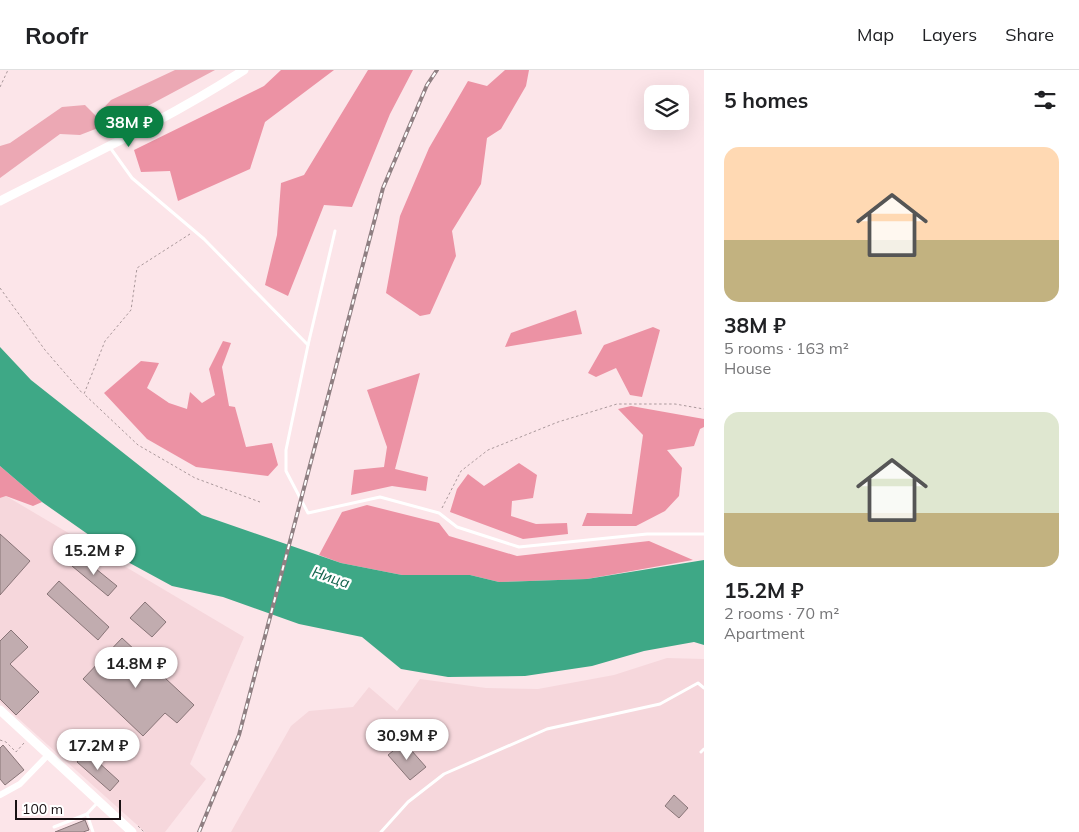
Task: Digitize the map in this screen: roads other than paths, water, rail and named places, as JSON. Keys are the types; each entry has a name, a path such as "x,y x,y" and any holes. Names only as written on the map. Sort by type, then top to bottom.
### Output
{"street":[{"path":"0,201 109,146 214,89 244,70"},
{"path":"0,710 132,832"},
{"path":"0,795 20,784 48,755"}],"lane":[{"path":"109,146 132,178 194,230 308,346"},
{"path":"335,231 286,450 286,471 308,513 380,497 439,513 457,527 519,547 648,534 704,534"},
{"path":"381,832 408,802 444,774 547,729 660,704 698,683 704,688"},
{"path":"701,752 704,749"},
{"path":"54,827 87,814 99,802"},
{"path":"87,814 94,832"}],"water":[{"name":"Ница","path":"0,347 31,380 202,515 341,563 402,575 470,575 499,582 587,579 704,560 704,645 694,642 644,651 592,666 525,676 448,677 401,669 362,637 299,624 223,597 172,586 126,561 42,502 0,466"}],"railway":[{"path":"199,832 239,735 383,188 427,85 437,70"}]}
